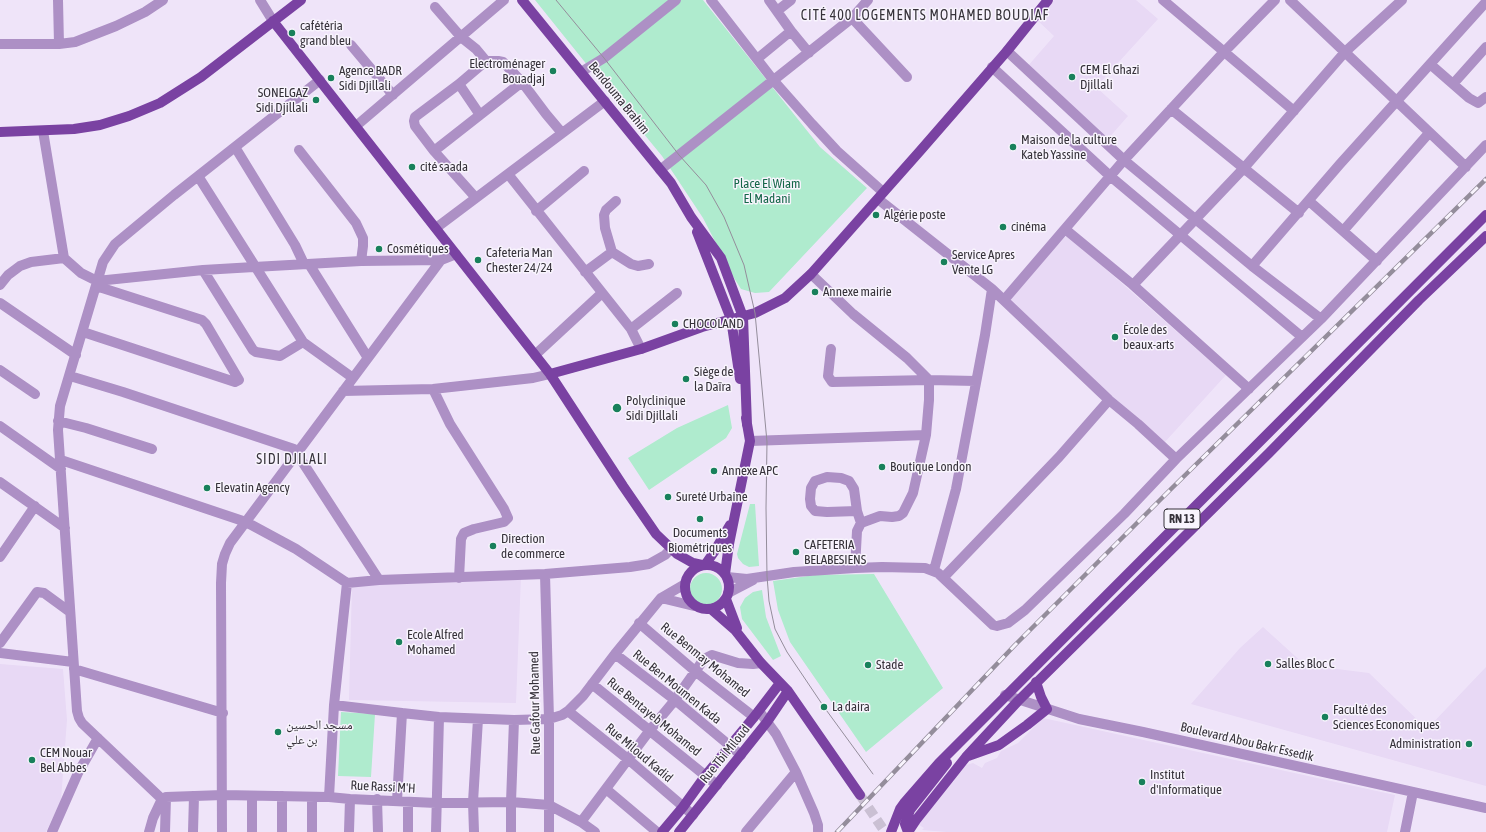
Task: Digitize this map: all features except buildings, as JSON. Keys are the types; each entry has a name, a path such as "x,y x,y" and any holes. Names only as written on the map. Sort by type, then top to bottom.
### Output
{"main road":[{"path":"0,132 43,131 100,125 129,116 160,103 201,77 301,0"},
{"name":"Bendouma Brahim","path":"522,0 671,183 691,217 721,258 743,317 747,425"},
{"path":"550,374 641,349 731,319 743,317 755,313 785,298 811,274 1007,51 1048,0"},
{"path":"273,21 550,374 656,534 674,552 685,559 704,565 715,566 726,576 729,586 727,596 732,617 741,635 761,663 788,692 860,795"},
{"name":"RN 13","path":"891,832 905,802 933,769 1005,695 1486,215"},
{"name":"Bendouma Brahim","path":"691,217 731,319 750,441 729,544 726,576"},
{"name":"RN 13","path":"908,832 966,757 1018,700 1270,453 1419,300 1486,236"},
{"name":"Bendouma Brahim","path":"704,565 714,552 735,514"},
{"path":"674,552 687,579"},
{"path":"704,565 692,570 687,579 686,595 694,606 711,609 720,605 727,596"},
{"path":"711,609 741,635"},
{"path":"966,757 999,745 1028,725 1047,709 1036,682"},
{"path":"662,832 757,714 780,683"},
{"name":"Rue Tbi Miloud","path":"679,832 767,722 788,692"},
{"path":"908,832 905,824 910,810 958,750 962,740"}],"street":[{"path":"58,0 59,44"},
{"path":"0,44 59,44 75,42 116,26 145,12 163,0"},
{"path":"260,0 273,21"},
{"path":"356,126 504,0"},
{"path":"581,72 604,58 676,0"},
{"path":"769,0 809,53"},
{"path":"777,11 792,0"},
{"path":"1163,0 1294,111"},
{"path":"1004,300 1124,160 1224,52 1275,0"},
{"path":"1290,0 1466,168"},
{"path":"1133,285 1244,168 1345,52 1402,0"},
{"path":"714,1 774,81 837,151 880,195 992,289 1109,400 1176,459"},
{"path":"660,170 852,18 866,1"},
{"path":"1252,266 1486,2"},
{"path":"434,7 461,37 476,49 486,61"},
{"path":"852,18 907,77"},
{"path":"757,59 791,31"},
{"path":"351,45 393,95"},
{"path":"1453,84 1486,48"},
{"path":"1007,51 1124,160 1252,266 1321,319"},
{"path":"476,198 434,151 415,126 414,121 415,117 459,84 486,61 503,62 522,82 562,133"},
{"path":"1430,64 1469,98 1478,103 1486,97"},
{"path":"992,68 1110,176 1302,337"},
{"path":"165,832 164,798 98,738 79,718 70,612 58,421 60,406 103,262 115,244 198,176 320,80"},
{"path":"434,151 522,82"},
{"path":"459,84 480,115"},
{"path":"436,228 604,101"},
{"path":"1171,109 1299,213"},
{"path":"43,131 64,258 81,273 97,284 202,320 206,324 239,380 235,382 83,332"},
{"path":"1343,231 1429,133"},
{"path":"726,576 739,579 758,578 794,572 855,568 925,568 934,570 993,625 997,626 1008,623 1025,610 1124,514 1176,459 1321,319 1466,168 1486,145"},
{"path":"235,147 295,245 368,358"},
{"path":"299,150 356,223 362,238 363,246 361,261"},
{"path":"536,211 584,171"},
{"path":"508,174 631,329 641,349"},
{"path":"198,176 302,342 353,378"},
{"path":"616,201 606,210 604,215 605,228 612,252 631,264 638,266 649,264"},
{"path":"1309,201 1377,261"},
{"path":"1065,229 1133,285 1249,389"},
{"path":"585,272 612,252"},
{"path":"97,284 203,270 361,261 441,260 456,254"},
{"path":"0,285 8,275 20,266 32,262 64,258"},
{"path":"222,832 223,795 220,584 222,564 230,543 441,260"},
{"path":"203,270 253,350 256,352 280,356 302,342"},
{"path":"811,274 853,314 907,358 928,380 929,400 926,435 913,493 903,513 899,516 880,516 861,523 857,531 855,568"},
{"path":"934,570 956,489 985,335 992,289"},
{"path":"535,355 602,293"},
{"path":"631,329 677,293"},
{"path":"0,302 76,355"},
{"path":"831,349 828,376 832,382 928,380 976,381"},
{"path":"0,370 35,394"},
{"path":"343,391 433,389 533,378 550,374"},
{"path":"70,376 291,447 297,453 379,580"},
{"path":"433,389 450,424 504,509 508,518 504,522 474,529 464,533 461,539 460,578"},
{"path":"943,578 1059,457 1109,400"},
{"path":"58,421 86,428 152,449"},
{"path":"0,426 61,465 246,522 296,549 347,583 379,580 545,574 630,567 649,564 674,552"},
{"path":"750,441 926,435"},
{"path":"857,511 815,511 811,506 810,499 811,488 815,481 827,477 841,478 849,481 854,489 857,511 861,523"},
{"path":"0,482 65,528"},
{"path":"0,557 35,506"},
{"name":"Rue Gafour Mohamed","path":"545,574 549,719 549,832"},
{"path":"727,596 758,578"},
{"path":"334,705 440,717 514,720 549,719 568,711 583,696 639,623 661,598 687,579"},
{"path":"329,797 334,705 347,583"},
{"path":"0,643 37,592 44,593 70,612"},
{"path":"661,598 671,599 694,606"},
{"name":"Rue Benmay Mohamed","path":"639,623 695,671 767,722 776,734 796,772 814,813 818,825 818,832"},
{"path":"0,653 74,665 222,713"},
{"name":"Rue Ben Moumen Kada","path":"615,654 675,700 741,755"},
{"path":"581,822 629,760 650,730 675,700 704,658 712,654 738,663 761,663"},
{"name":"Rue Bentayeb Mohamed","path":"592,684 717,785"},
{"name":"Boulevard Abou Bakr Essedik","path":"1005,695 1079,719 1486,808"},
{"name":"Rue Miloud Kadid","path":"568,711 629,760 693,815"},
{"path":"398,800 402,713"},
{"path":"436,832 440,717"},
{"path":"474,832 473,802 478,719"},
{"path":"511,832 514,720"},
{"path":"52,832 78,773 98,738"},
{"path":"746,832 796,772"},
{"path":"606,789 657,832"},
{"path":"1405,832 1413,792"},
{"name":"Rue Rassi M'H","path":"164,798 223,795 329,797 350,800 398,800 408,802 436,803 511,802 549,805 581,822 595,832"},
{"path":"193,832 194,796"},
{"path":"252,796 252,832"},
{"path":"282,796 282,832"},
{"path":"312,797 312,832"},
{"path":"149,832 153,818 164,798"},
{"path":"348,832 350,800"},
{"path":"377,800 378,832"},
{"path":"408,802 408,832"}],"shaded area":[{"name":"CEM El Ghazi Djillali","path":"1054,0 1136,0 1158,19 1096,87 1128,116 1107,140 1027,67 1054,36 1036,19"},
{"name":"École des beaux-arts","path":"1067,235 1226,375 1164,443 1006,300"},
{"path":"521,576 516,703 349,700 352,584"},
{"name":"Faculté des Sciences Economiques","path":"1263,627 1305,665 1369,673 1427,729 1486,667 1486,786 1191,704 1240,648"},
{"name":"CEM Nouar Bel Abbes","path":"0,664 63,669 67,720 61,800 46,832 0,832"},
{"name":"Institut d'Informatique","path":"1043,718 1395,795 1387,832 947,832 922,830 924,828 916,823 963,766 973,763 982,768 985,763 997,758 1001,751 1018,743"}],"green space":[{"name":"Place El Wiam El Madani","path":"535,0 703,0 820,147 867,188 769,292 755,293 741,289 703,218 662,156"},
{"path":"728,405 732,428 726,438 649,490 628,458 677,428"},
{"path":"750,504 755,504 759,566 749,567 743,564 738,558 737,554"},
{"path":"703,573 709,573 719,580 722,589 721,595 715,602 709,605 703,605 693,598 690,592 690,586 697,576"},
{"name":"Stade","path":"874,574 943,688 866,752 790,642 778,610 773,581 815,575"},
{"path":"762,590 766,617 781,656 773,660 742,619 740,607 745,598 753,592"},
{"path":"341,712 375,714 371,777 338,776"}],"tunnel":[{"path":"860,795 885,832"}],"tram line":[{"path":"556,0 604,58 679,155 706,185 724,217 744,265 755,313 767,442 767,576 769,601 775,629 787,652 824,707 873,774"}],"railway":[{"path":"837,832 1015,645 1486,179"}],"place":[{"name":"cafétéria grand bleu","path":"292,33"},
{"name":"Electroménager Bouadjaj","path":"553,71"},
{"name":"CEM El Ghazi Djillali","path":"1072,77"},
{"name":"Agence BADR Sidi Djillali","path":"331,78"},
{"name":"SONELGAZ Sidi Djillali","path":"316,100"},
{"name":"Maison de la culture Kateb Yassine","path":"1013,147"},
{"name":"cité saada","path":"412,167"},
{"name":"Algérie poste","path":"876,215"},
{"name":"cinéma","path":"1003,227"},
{"name":"Cosmétiques","path":"379,249"},
{"name":"Cafeteria Man Chester 24/24","path":"478,260"},
{"name":"Service Apres Vente LG","path":"944,262"},
{"name":"Annexe mairie","path":"815,292"},
{"name":"CHOCOLAND","path":"675,324"},
{"name":"École des beaux-arts","path":"1115,337"},
{"name":"Siège de la Daïra","path":"686,379"},
{"name":"Polyclinique Sidi Djillali","path":"617,408"},
{"name":"Boutique London","path":"882,467"},
{"name":"Annexe APC","path":"714,471"},
{"name":"Elevatin Agency","path":"207,488"},
{"name":"Sureté Urbaine","path":"668,497"},
{"name":"Documents Biométriques","path":"700,519"},
{"name":"Direction de commerce","path":"493,546"},
{"name":"CAFETERIA BELABESIENS","path":"796,552"},
{"name":"Ecole Alfred Mohamed","path":"399,642"},
{"name":"Salles Bloc C","path":"1268,664"},
{"name":"Stade","path":"868,665"},
{"name":"La daira","path":"824,707"},
{"name":"Faculté des Sciences Economiques","path":"1325,717"},
{"name":"مسجد الحسين بن علي","path":"278,732"},
{"name":"Administration","path":"1469,744"},
{"name":"CEM Nouar Bel Abbes","path":"32,760"},
{"name":"Institut d'Informatique","path":"1142,782"}],"district":[{"name":"CITÉ 400 LOGEMENTS MOHAMED BOUDIAF","path":"925,16"},
{"name":"SIDI DJILALI","path":"292,460"}]}
